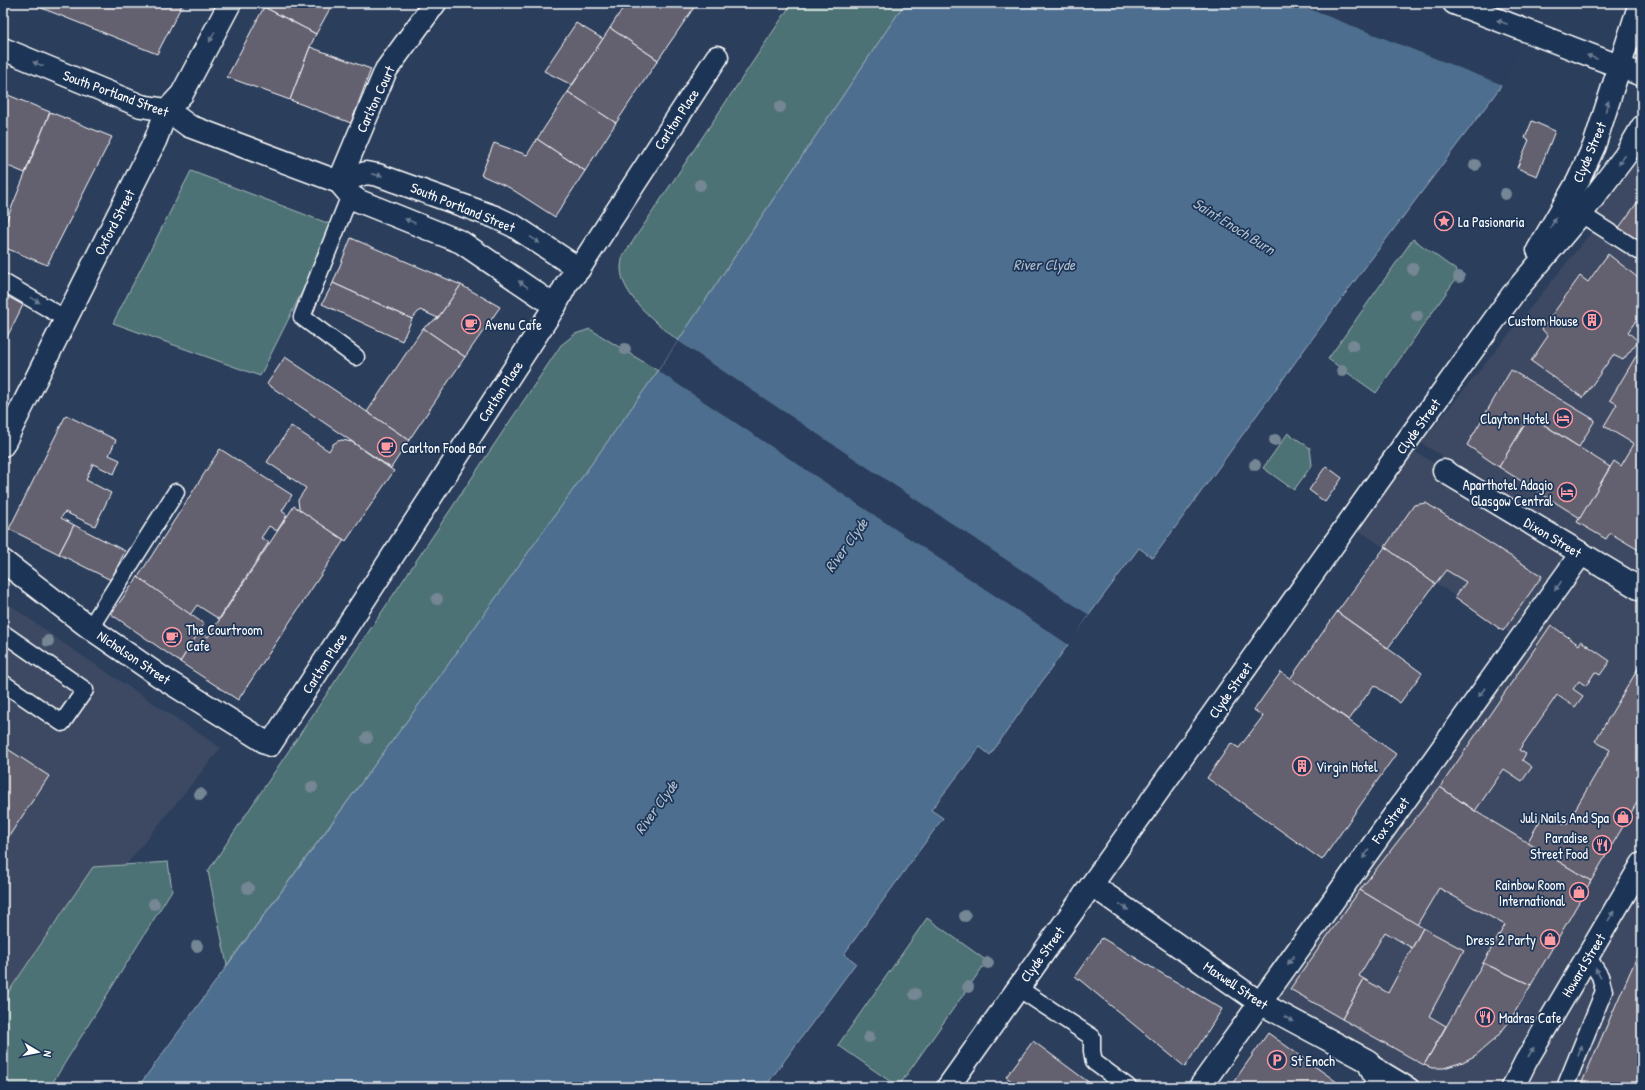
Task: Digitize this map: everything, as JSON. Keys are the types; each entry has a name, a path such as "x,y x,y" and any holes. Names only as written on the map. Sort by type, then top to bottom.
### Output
{"street":[{"name":"Oxford Street","path":"3,445 155,141 167,110 182,94 230,3"},
{"name":"Carlton Court","path":"344,189 386,70 435,3"},
{"path":"1454,3 1642,75"},
{"name":"Clyde Street","path":"1513,294 1578,181 1594,146 1601,129 1640,3"},
{"name":"South Portland Street","path":"3,50 142,106 167,110 189,126 344,189 359,201 461,242 555,306"},
{"name":"Carlton Place","path":"270,745 555,306 567,283 578,269 717,57"},
{"name":"Clyde Street","path":"948,1087 1513,294 1582,214 1625,156 1642,126"},
{"name":"South Portland Street","path":"344,189 366,173 378,175 488,214 514,226 578,269"},
{"name":"Dixon Street","path":"1444,471 1642,590"},
{"name":"Fox Street","path":"1200,1087 1581,554"},
{"name":"Nicholson Street","path":"3,561 90,628 161,677 270,745"},
{"name":"Howard Street","path":"1513,1087 1526,1061 1642,864"},
{"name":"Maxwell Street","path":"1092,885 1260,1003 1368,1061"},
{"path":"1368,1061 1379,1085"}],"lane":[{"path":"344,189 302,317 356,357"},
{"path":"1582,214 1642,253"},
{"path":"3,282 66,319"},
{"path":"90,628 176,492"},
{"path":"3,633 85,690 62,723 3,683"},
{"path":"1565,1087 1604,991 1600,976 1588,957"},
{"path":"1018,988 1092,1037 1094,1062 1128,1087"},
{"path":"1368,1061 1412,1087"}],"shaded area":[{"path":"1642,127 1642,581 1421,443 1593,230 1581,214"},
{"path":"1404,445 1642,588 1642,1087 1411,1087 1260,1003 1519,640 1348,523"},
{"path":"3,600 72,649 221,748 126,865 93,867 3,1000"}],"green space":[{"path":"792,3 905,3 678,341 642,309 627,289 621,268 623,256"},
{"path":"191,171 335,226 260,376 113,323"},
{"path":"1413,239 1460,273 1376,393 1328,359"},
{"path":"590,329 658,371 440,676 227,965 208,871 561,345 575,334"},
{"path":"1288,433 1310,448 1312,465 1294,490 1263,468"},
{"path":"168,862 172,890 50,1087 3,1087 3,1000 93,867"},
{"path":"927,918 987,961 898,1087 838,1045"}],"water":[{"name":"River Clyde","path":"905,3 1532,3 1499,89 1336,306 1153,558 1139,548 1089,615 990,755 980,747 931,810 943,818 844,954 856,963 765,1087 138,1087 440,676 658,371"}],"pier":[{"path":"1294,3 1534,3 1503,85"},
{"path":"678,341 1089,615 1069,645 658,371"}],"building":[{"path":"29,3 183,3 157,54"},
{"path":"267,3 333,3 316,34 264,7"},
{"path":"589,3 610,3 608,7"},
{"path":"626,3 697,3 658,60 610,28"},
{"path":"264,7 316,34 290,100 227,77"},
{"path":"576,23 603,39 572,85 544,71"},
{"path":"610,28 658,60 616,123 568,92"},
{"path":"310,47 371,69 351,123 290,100"},
{"path":"568,92 616,123 585,171 537,139"},
{"path":"3,93 50,112 25,173 3,164"},
{"path":"50,112 112,137 47,265 3,247 3,229"},
{"path":"1532,121 1555,131 1537,176 1517,168 1529,140 1525,138"},
{"path":"537,139 585,171 555,217 510,188 481,175 494,143 527,155"},
{"path":"1642,196 1642,245 1618,229"},
{"path":"351,238 461,285 438,318 420,310 412,319 333,283"},
{"name":"Custom House","path":"1608,254 1642,281 1642,312 1628,332 1638,341 1623,360 1613,355 1583,398 1531,361 1548,336 1542,329 1580,276 1588,282"},
{"path":"333,283 412,319 402,341 322,304"},
{"path":"461,285 500,307 465,357 423,328 438,318"},
{"path":"3,294 23,305 3,345"},
{"path":"423,328 465,357 409,440 367,412"},
{"path":"1642,346 1642,552 1610,533 1606,539 1577,522 1614,461 1621,466 1634,444 1604,426 1617,404 1610,400"},
{"path":"285,357 409,440 391,468 267,384"},
{"name":"Clayton Hotel","path":"1511,370 1595,420 1579,447 1530,416 1499,467 1467,445"},
{"path":"66,415 116,440 109,455 120,460 114,474 93,464 86,480 111,493 95,526 65,512 61,518 74,525 59,554 9,529"},
{"name":"Aparthotel Adagio Glasgow Central","path":"1530,416 1610,467 1580,518 1499,467"},
{"path":"291,426 329,451 333,444 338,441 342,440 352,442 394,471 346,541 302,512 299,508 298,500 306,488 267,462"},
{"path":"220,449 292,495 282,511 287,515 277,531 269,526 261,538 269,542 219,619 197,605 190,615 138,577"},
{"path":"1326,466 1342,478 1325,502 1309,490"},
{"path":"1426,503 1542,576 1503,631 1455,597 1466,582 1446,570 1435,584 1385,547 1414,505"},
{"path":"294,506 344,540 238,700 180,662 199,631 208,637"},
{"path":"74,525 125,551 111,580 59,554"},
{"path":"1385,547 1435,584 1388,648 1337,612"},
{"path":"138,577 204,624 180,662 111,614"},
{"path":"1337,612 1422,673 1400,703 1374,685 1349,720 1290,679"},
{"path":"1551,625 1579,645 1581,641 1610,661 1600,675 1595,672 1586,686 1579,681 1573,689 1583,696 1575,707 1557,695 1519,750 1526,754 1522,760 1532,767 1522,781 1504,769 1475,811 1440,787"},
{"path":"1642,662 1642,794 1591,881 1527,843 1545,812 1566,825 1610,750 1595,741"},
{"name":"Virgin Hotel","path":"1281,672 1396,754 1322,860 1207,778 1231,743 1239,748 1263,716 1254,710"},
{"path":"3,746 49,776 3,845"},
{"path":"1440,787 1475,811 1591,881 1531,985 1483,963 1505,925 1439,888 1417,925 1360,890"},
{"path":"1360,890 1423,928 1412,948 1385,932 1359,976 1364,979 1342,1019 1290,989"},
{"path":"1423,928 1464,950 1429,1016 1446,1026 1424,1065 1342,1019 1364,979 1388,993"},
{"path":"1102,938 1222,1009 1185,1067 1075,976"},
{"path":"1642,945 1642,1087 1580,1087"},
{"path":"1483,963 1531,985 1509,1022 1497,1037 1476,1055 1463,1062 1444,1068 1432,1068 1424,1065"},
{"name":"St Enoch","path":"1268,1033 1344,1087 1230,1087"},
{"path":"1033,1041 1095,1087 1020,1087 1006,1077"}],"place":[{"name":"La Pasionaria","path":"1444,221"},
{"name":"Custom House","path":"1592,320"},
{"name":"Avenu Cafe","path":"471,324"},
{"name":"Clayton Hotel","path":"1563,418"},
{"name":"Carlton Food Bar","path":"387,447"},
{"name":"Aparthotel Adagio Glasgow Central","path":"1567,492"},
{"name":"The Courtroom Cafe","path":"172,637"},
{"name":"Virgin Hotel","path":"1302,766"},
{"name":"Juli Nails And Spa","path":"1623,817"},
{"name":"Paradise Street Food","path":"1602,845"},
{"name":"Rainbow Room International","path":"1579,892"},
{"name":"Dress 2 Party","path":"1550,939"},
{"name":"Madras Cafe","path":"1485,1017"},
{"name":"St Enoch","path":"1277,1060"}],"water label":[{"name":"Saint Enoch Burn","path":"1234,226"}]}
